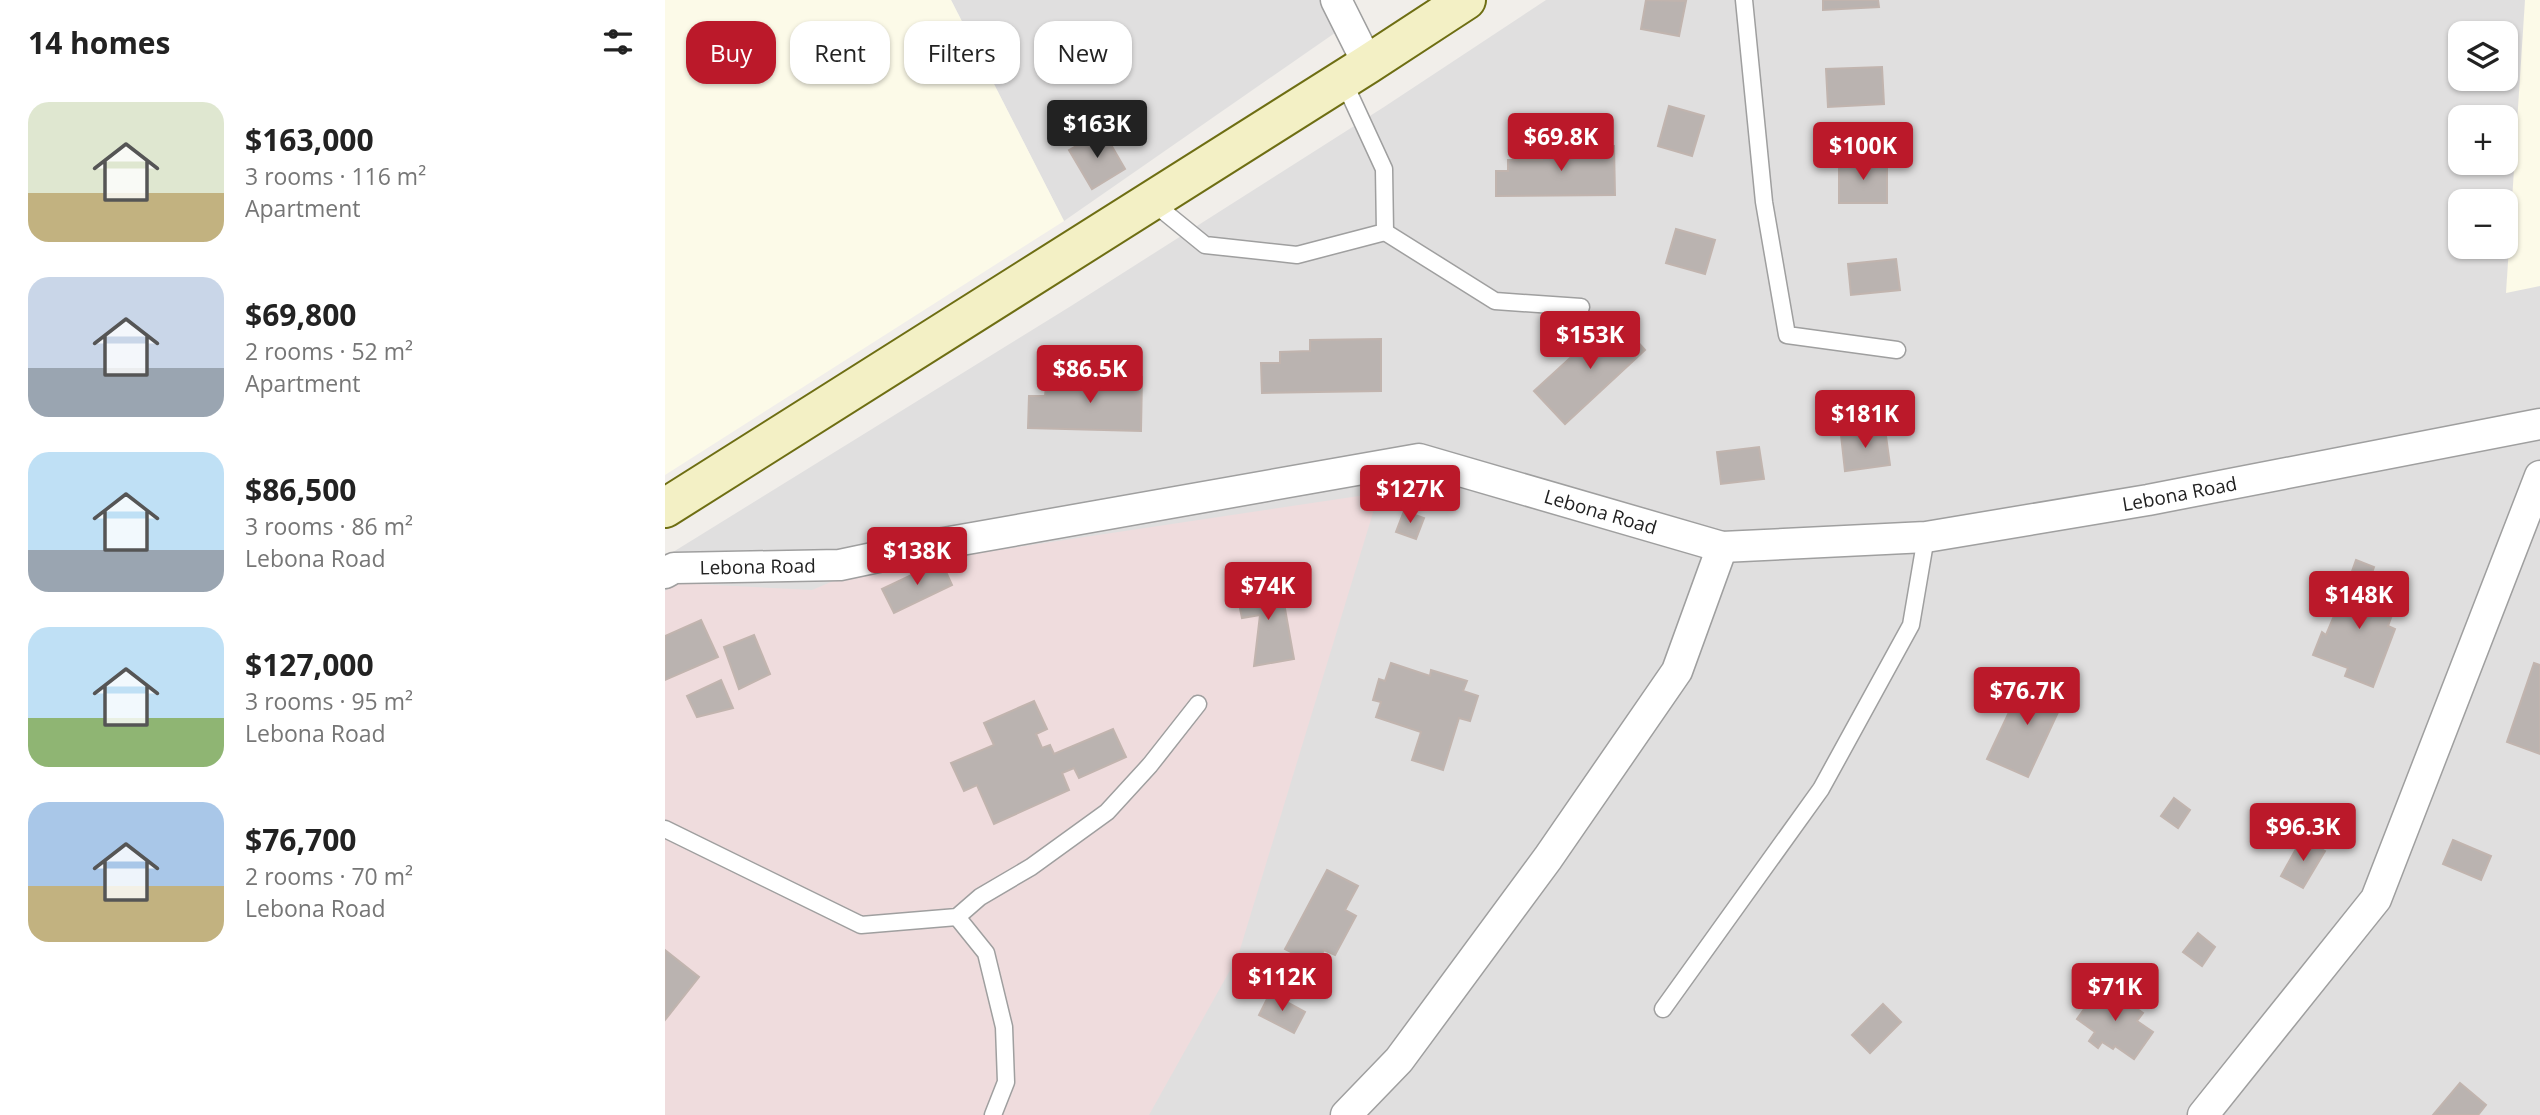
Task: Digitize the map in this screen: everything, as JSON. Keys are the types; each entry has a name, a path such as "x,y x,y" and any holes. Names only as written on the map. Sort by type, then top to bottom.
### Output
{"main road":[{"path":"665,508 1466,0"}],"street":[{"path":"1336,0 1356,72"},
{"name":"Lebona Road","path":"665,573 674,568 840,565 944,543 1419,458 1722,547 1926,537 2148,500 2540,424"},
{"path":"2203,1115 2376,899 2540,476"},
{"path":"1346,1115 1407,1049 1548,858 1677,671 1722,547"}],"lane":[{"path":"1744,0 1764,202 1787,335 1897,350"},
{"path":"1356,72 1384,169 1385,232"},
{"path":"1151,201 1205,245 1297,255 1385,232 1495,301 1581,307"},
{"path":"1663,1009 1821,789 1911,625 1926,537"},
{"path":"665,829 861,925 957,917 980,897 1031,867 1107,813 1150,765 1198,704"},
{"path":"957,917 986,953 1004,1027 1006,1082 993,1115"}],"shaded area":[{"path":"665,0 951,0 962,21 904,21 904,84 994,84 1064,221 665,475"},
{"path":"951,0 1346,0 1355,19 1064,221 994,84 1020,84 1020,21 962,21"},
{"path":"1546,0 2540,0 2540,1115 665,1115 665,557 1071,306 1384,107"},
{"path":"2525,0 2540,0 2540,286 2506,293 2508,259 2518,259 2518,189 2513,189 2514,175 2518,175 2518,108"},
{"path":"1379,493 1238,956 1149,1115 665,1115 665,591 677,583 812,590 857,571"}],"building":[{"path":"1646,0 1686,1 1679,36 1641,29"},
{"path":"1823,0 1878,0 1879,7 1823,10"},
{"path":"1882,67 1884,104 1828,107 1826,69"},
{"path":"1669,106 1704,116 1692,156 1658,146"},
{"path":"1103,131 1125,169 1092,189 1069,150"},
{"path":"1542,146 1614,146 1615,195 1496,196 1496,171 1508,171 1508,160 1542,160"},
{"path":"1839,161 1887,161 1887,203 1839,203"},
{"path":"1676,229 1715,240 1705,274 1666,263"},
{"path":"1896,259 1900,290 1851,295 1848,264"},
{"path":"1615,317 1645,350 1565,424 1534,391"},
{"path":"1381,339 1381,391 1262,393 1261,363 1280,363 1280,352 1310,351 1310,340"},
{"path":"1076,375 1142,377 1141,431 1028,428 1029,396 1045,396 1046,386 1075,387"},
{"path":"1885,429 1890,465 1845,471 1841,435"},
{"path":"1759,447 1764,479 1721,484 1717,452"},
{"path":"1404,511 1424,518 1416,539 1396,532"},
{"path":"2356,560 2374,567 2368,584 2350,577"},
{"path":"941,561 952,585 894,613 882,589"},
{"path":"1280,581 1294,659 1254,666 1260,615 1242,618 1236,589"},
{"path":"2358,581 2399,596 2388,626 2395,629 2373,687 2345,676 2348,668 2313,655 2322,632 2326,635 2334,616 2327,614 2339,584 2355,590"},
{"path":"701,620 718,657 665,680 665,636"},
{"path":"754,635 770,674 739,689 724,647"},
{"path":"1391,663 1430,676 1431,670 1467,681 1463,691 1478,696 1470,721 1459,718 1443,770 1412,760 1421,732 1376,717 1381,702 1373,700 1379,679 1385,681"},
{"path":"2534,663 2540,665 2540,754 2507,742"},
{"path":"2026,676 2066,695 2028,777 1987,759"},
{"path":"721,680 733,708 697,717 687,696"},
{"path":"1034,701 1047,729 1036,734 1042,748 1050,745 1054,754 1113,729 1126,757 1079,778 1074,768 1062,773 1069,790 994,824 977,785 964,791 951,763 994,745 984,723"},
{"path":"2174,798 2190,810 2178,828 2161,816"},
{"path":"2302,838 2325,851 2303,888 2281,876"},
{"path":"2453,840 2491,856 2481,880 2443,864"},
{"path":"1327,870 1358,886 1345,910 1356,916 1335,955 1324,950 1316,965 1285,949"},
{"path":"2198,933 2215,947 2202,966 2183,952"},
{"path":"665,950 699,977 665,1020"},
{"path":"2102,984 2143,1013 2137,1021 2153,1032 2134,1059 2115,1046 2113,1049 2102,1042 2098,1048 2089,1041 2095,1032 2077,1019"},
{"path":"1270,993 1305,1012 1294,1033 1259,1015"},
{"path":"1883,1004 1901,1022 1870,1053 1852,1035"},
{"path":"2460,1083 2486,1105 2478,1115 2433,1115"}]}
